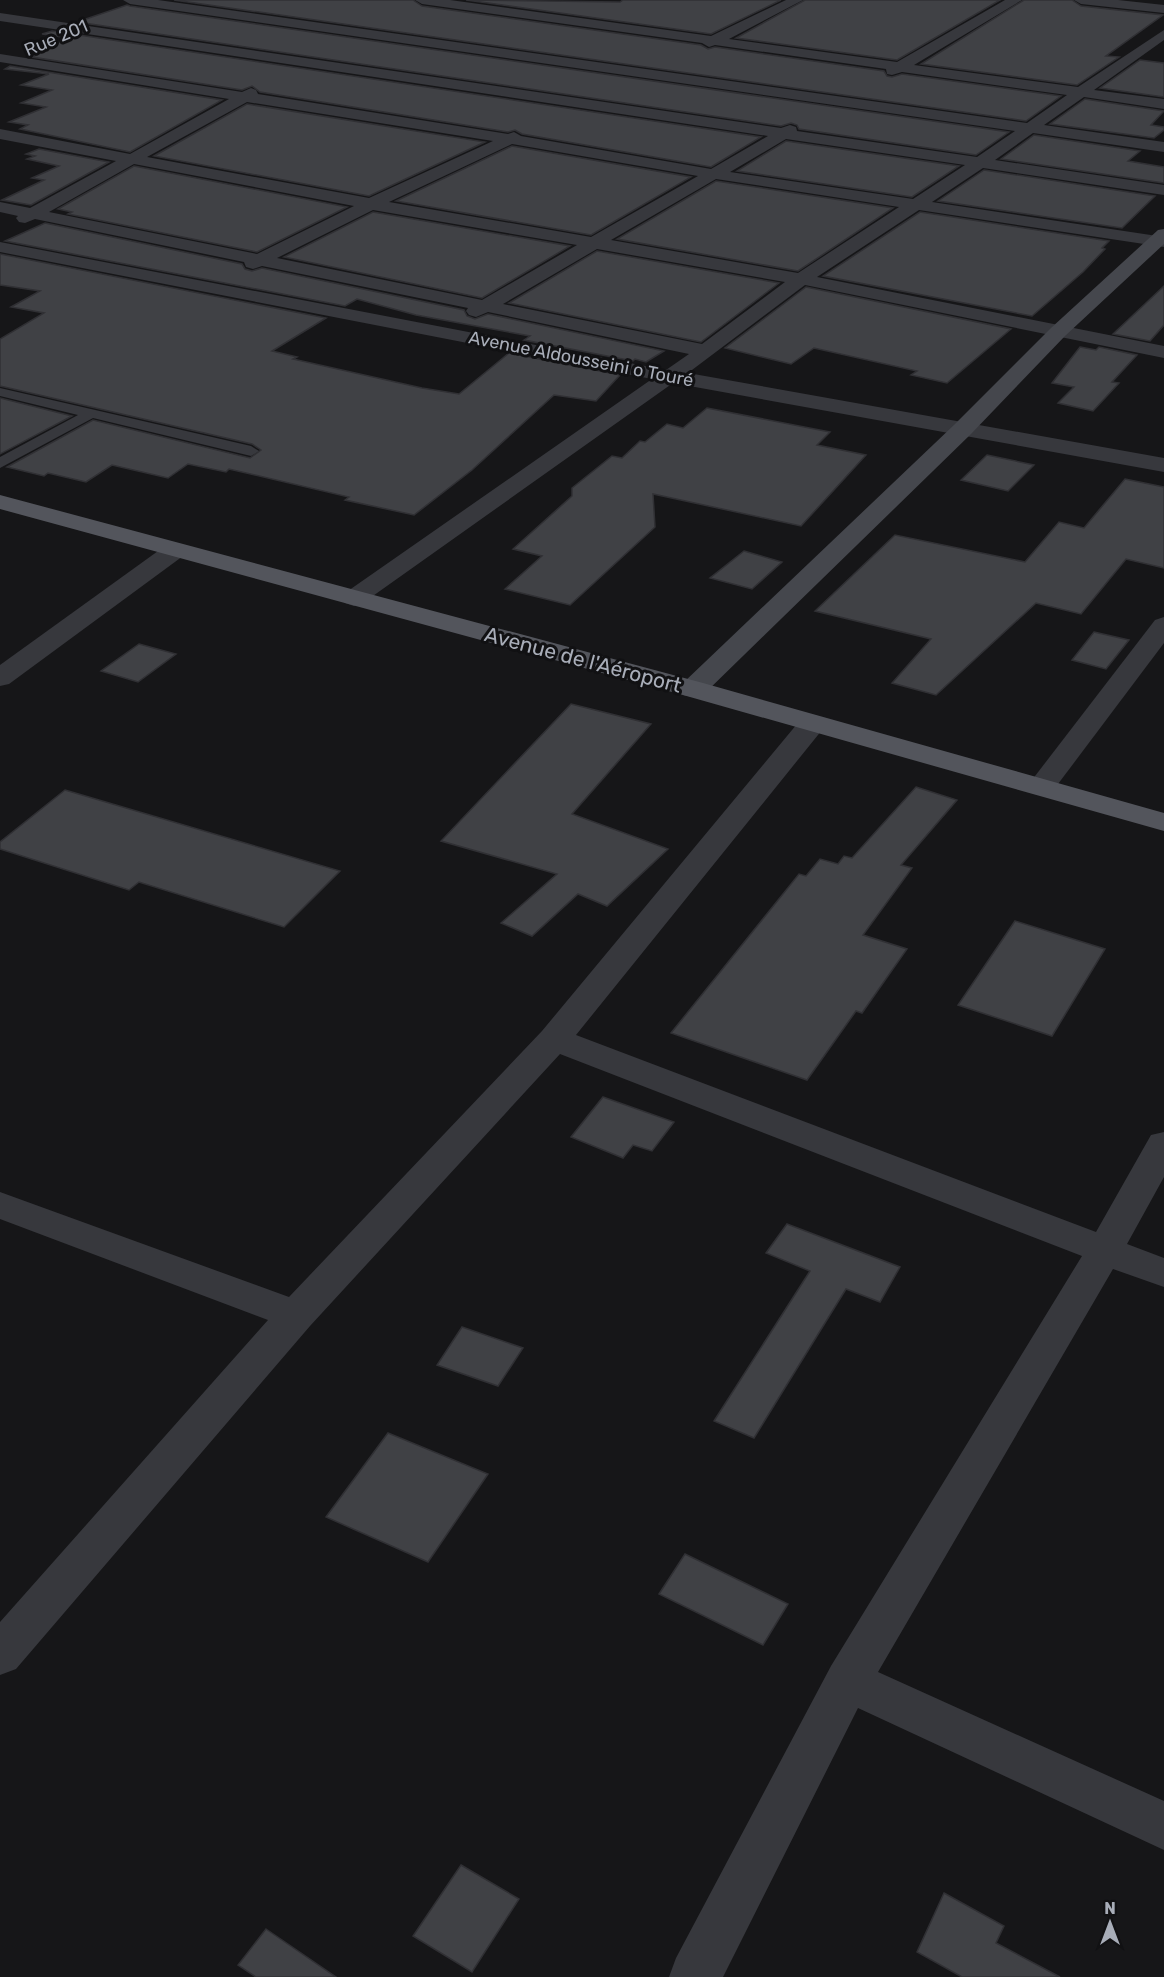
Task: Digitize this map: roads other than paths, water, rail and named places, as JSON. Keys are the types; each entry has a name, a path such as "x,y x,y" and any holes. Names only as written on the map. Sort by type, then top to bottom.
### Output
{"main road":[{"name":"Avenue de l'Aéroport","path":"0,502 693,689 1164,822"}],"street":[{"path":"130,0 1164,147"},
{"path":"155,16 192,0"},
{"path":"559,114 613,85 796,0"},
{"path":"879,78 1015,0"},
{"path":"1081,0 1164,9"},
{"path":"418,2 1164,104"},
{"path":"0,17 1164,190"},
{"path":"287,74 382,22"},
{"name":"Rue 201","path":"81,46 133,24"},
{"path":"354,598 667,376 706,351 801,279 913,204 981,162 1164,34"},
{"name":"Rue 201","path":"10,77 60,55"},
{"path":"0,58 511,139 713,174 1161,239"},
{"path":"8,227 266,85"},
{"path":"821,112 860,90"},
{"path":"434,332 486,306 803,123"},
{"path":"208,288 258,259 530,129"},
{"path":"0,134 371,204 801,279 1164,352"},
{"path":"0,207 706,351"},
{"path":"693,689 963,429 1059,332 1161,239"},
{"name":"Avenue Aldousseini o Touré","path":"0,247 667,376 1164,465"},
{"path":"0,678 174,550"},
{"path":"1042,786 1164,625"},
{"path":"0,1655 296,1316 554,1039 812,724"},
{"path":"554,1039 1164,1273"},
{"path":"695,1977 848,1681 1105,1251 1164,1144"},
{"path":"0,1205 296,1316"},
{"path":"848,1681 1164,1826"}],"lane":[{"path":"0,392 251,451"},
{"path":"0,463 92,413"}]}
